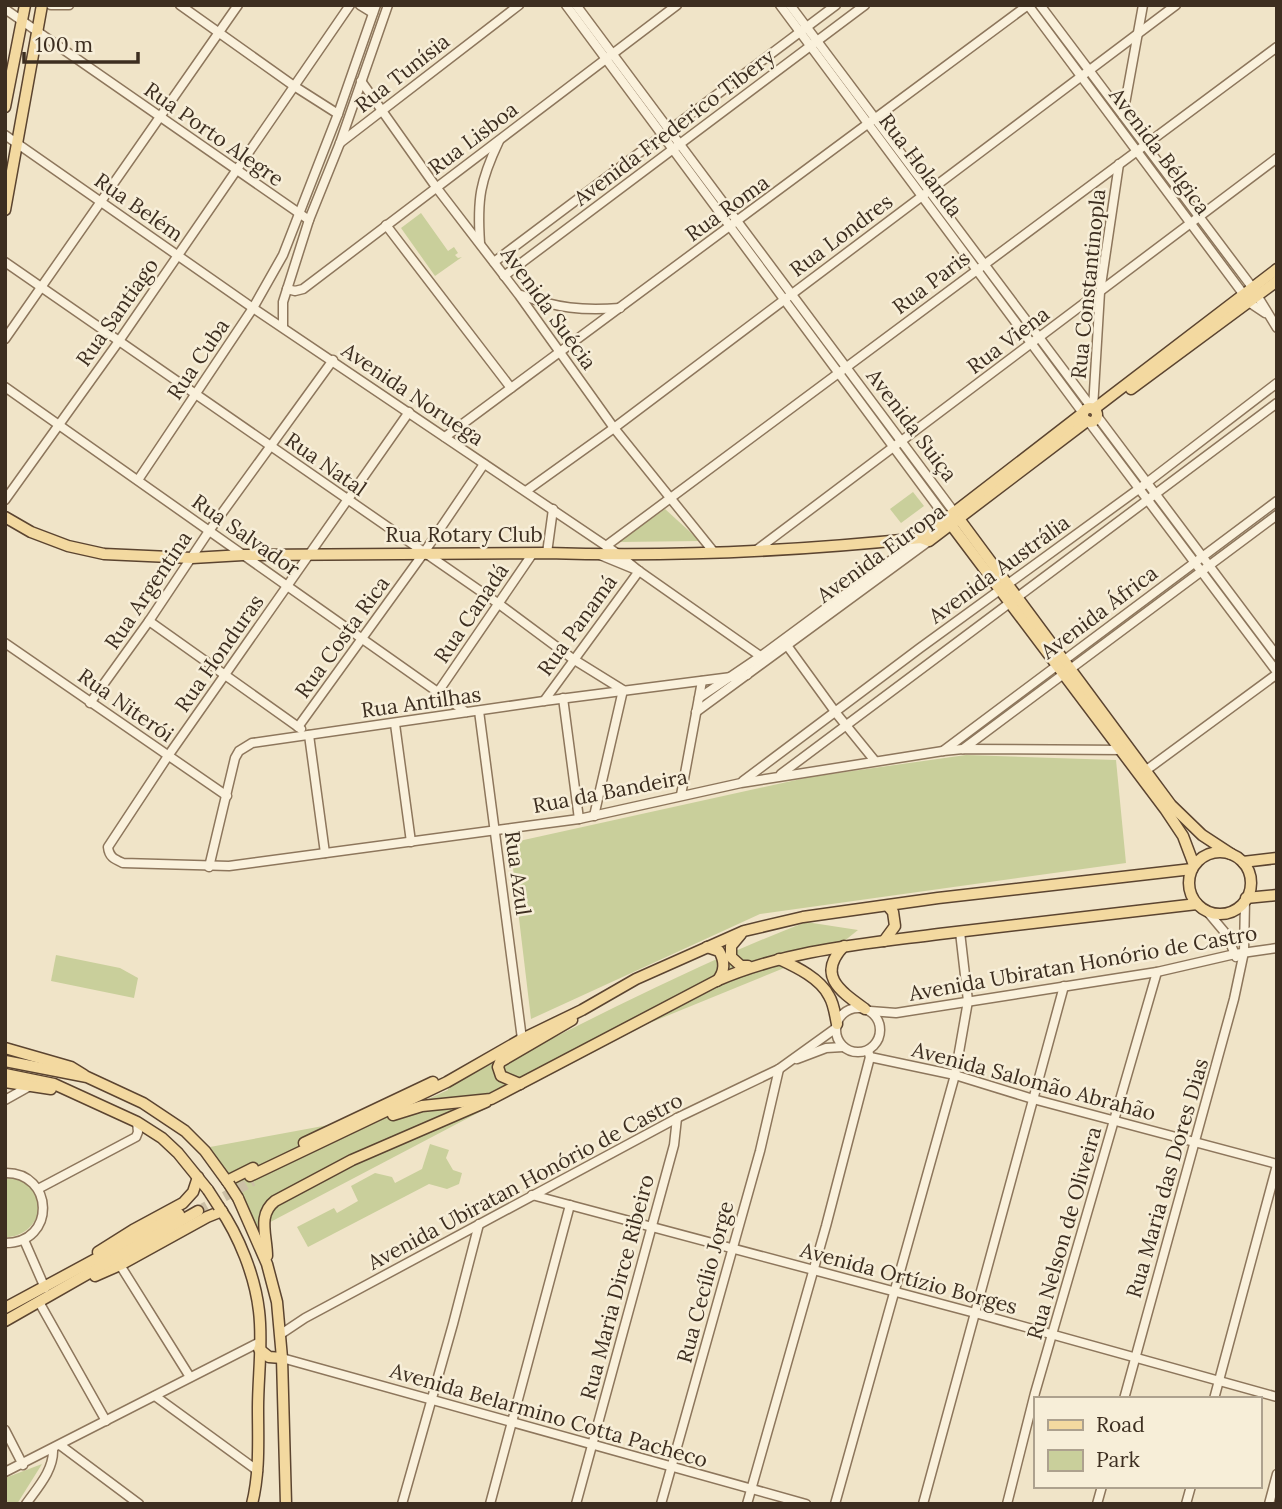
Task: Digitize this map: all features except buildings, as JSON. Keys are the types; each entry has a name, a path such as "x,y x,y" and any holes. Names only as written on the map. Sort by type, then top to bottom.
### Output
{"main road":[{"path":"5,107 25,5"},
{"path":"5,210 42,5"},
{"name":"Avenida Europa","path":"1251,295 1277,269"},
{"name":"Avenida Europa","path":"925,540 1251,295 1277,281"},
{"name":"Rua Rotary Club","path":"5,517 31,532 68,546 92,551 191,558 243,555 618,554 925,540"},
{"name":"Avenida Suiça","path":"952,519 1142,773 1184,819 1216,846 1231,854"},
{"name":"Avenida Suiça","path":"1142,773 1183,836 1193,867"},
{"path":"267,1264 264,1217 266,1209 275,1201 352,1160 491,1099 716,981 752,966 844,946 960,932 1202,907 1221,914 1230,912 1246,899 1250,876 1243,862 1223,852 1207,854 1193,867 1189,887 1202,907"},
{"path":"1243,862 1277,858"},
{"path":"491,1099 422,1107 398,1113 252,1179 486,1062 522,1039 582,1010 636,979 744,931 803,916 1193,867"},
{"path":"1246,899 1277,895"},
{"path":"884,941 895,926 894,912 888,906"},
{"path":"744,931 731,946 731,957 741,966 752,966"},
{"path":"844,946 834,956 831,973 839,988 867,1010"},
{"path":"707,947 719,951 723,957 724,968 716,981"},
{"path":"778,959 825,989 832,1002 836,1026"},
{"path":"520,1084 501,1076 498,1067 500,1062 566,1024 582,1010"},
{"path":"5,1048 71,1067 143,1103 185,1131 205,1151 238,1198 267,1264 275,1292 281,1334 285,1504"},
{"path":"5,1061 87,1077"},
{"path":"228,1183 409,1093 486,1062"},
{"path":"11,1075 54,1084 79,1094 137,1122 162,1138 198,1177 220,1209 243,1253 259,1311 258,1471 252,1504"},
{"path":"5,1082 79,1094"},
{"path":"5,1321 39,1303 52,1287 133,1230 183,1203 193,1192 198,1177"},
{"path":"5,1308 52,1287 197,1208"},
{"path":"52,1287 120,1265 220,1209"},
{"path":"259,1345 269,1357 282,1358"}],"street":[{"path":"51,5 69,5"},
{"path":"180,5 293,86 338,114"},
{"path":"5,339 238,5"},
{"name":"Rua Santiago","path":"5,500 119,341 350,5"},
{"path":"360,5 374,9"},
{"path":"283,327 283,302 309,220 340,144 388,5"},
{"name":"Rua Tunísia","path":"340,144 519,5"},
{"name":"Avenida Suiça","path":"566,5 609,57 952,519"},
{"name":"Avenida Suiça","path":"576,5 609,57"},
{"name":"Rua Lisboa","path":"287,289 303,289 677,5"},
{"name":"Rua Holanda","path":"779,5 803,30"},
{"name":"Rua Holanda","path":"790,5 813,44 872,122 929,190 981,267 1198,560 1274,645 1277,656"},
{"name":"Avenida Frederico Tibery","path":"494,262 836,5"},
{"name":"Avenida Frederico Tibery","path":"504,276 865,5"},
{"name":"Avenida Bélgica","path":"1028,5 1124,115 1141,148"},
{"name":"Rua Roma","path":"445,437 1028,5"},
{"name":"Avenida Bélgica","path":"1040,5 1116,121 1141,148 1277,328"},
{"path":"1116,121 1124,115 1143,5"},
{"name":"Rua Londres","path":"526,491 614,428 1176,5"},
{"name":"Rua Porto Alegre","path":"5,9 309,220"},
{"name":"Rua Cuba","path":"138,480 253,308 283,255 338,114 374,9"},
{"name":"Rua Paris","path":"606,546 1277,47"},
{"name":"Avenida Suécia","path":"361,81 614,428 713,551"},
{"name":"Rua Holanda","path":"872,122 922,196 981,267"},
{"name":"Rua Belém","path":"5,135 253,308"},
{"path":"480,243 480,188 500,140"},
{"name":"Rua Viena","path":"758,549 1277,158"},
{"name":"Rua Constantinopla","path":"1091,414 1100,292 1119,164"},
{"path":"386,225 511,388"},
{"name":"Rua Natal","path":"7,263 195,396 499,604 573,659 624,690"},
{"path":"519,295 550,306 573,310 620,308"},
{"path":"266,316 276,312 283,302"},
{"name":"Avenida Noruega","path":"253,308 553,509 639,571"},
{"name":"Rua Argentina","path":"90,703 209,531 333,360"},
{"name":"Avenida Austrália","path":"741,783 920,648 1105,514 1277,383"},
{"name":"Rua Salvador","path":"5,387 466,712"},
{"name":"Avenida Austrália","path":"779,776 1277,403"},
{"name":"Rua Honduras","path":"108,847 168,755 409,412"},
{"name":"Rua Costa Rica","path":"298,727 423,554 484,464"},
{"name":"Avenida África","path":"963,749 1105,630 1277,501"},
{"path":"548,553 553,509"},
{"path":"1105,514 1114,525"},
{"name":"Avenida África","path":"943,751 1063,667 1112,638 1277,515"},
{"name":"Avenida Europa","path":"696,712 925,540"},
{"name":"Rua Canadá","path":"438,692 533,553"},
{"path":"597,554 639,571 764,659"},
{"name":"Rua Holanda","path":"1205,568 1277,673"},
{"name":"Rua Panamá","path":"544,701 639,571"},
{"path":"149,621 309,735 325,853"},
{"path":"1105,630 1112,638"},
{"name":"Rua Niterói","path":"5,643 227,796"},
{"path":"785,643 835,713 875,761"},
{"path":"1263,654 1274,645"},
{"name":"Avenida Europa","path":"699,698 764,659"},
{"path":"1142,773 1277,673"},
{"name":"Rua Antilhas","path":"209,867 235,758 245,746 564,698 747,675"},
{"path":"681,795 702,681"},
{"path":"594,816 624,690"},
{"path":"564,698 579,819"},
{"name":"Rua Azul","path":"479,711 522,1039"},
{"path":"395,724 411,842"},
{"name":"Rua da Bandeira","path":"108,847 113,859 123,863 229,866 579,819 741,783 943,751 1124,750"},
{"name":"Rua Maria das Dores Dias","path":"1125,1397 1221,1049 1241,967 1239,953 1246,899"},
{"name":"Rua Maria das Dores Dias","path":"1202,907 1239,953"},
{"path":"835,1504 955,1075 968,1001 960,932"},
{"name":"Avenida Ubiratan Honório de Castro","path":"867,1010 896,1013 1157,972 1239,953 1277,948"},
{"name":"Rua Nelson de Oliveira","path":"1036,1397 1157,972"},
{"path":"923,1504 1064,986"},
{"path":"747,1504 814,1271 869,1054 878,1041 881,1028 879,1021 867,1010 851,1009 840,1017 836,1036 843,1047 855,1053 869,1054"},
{"name":"Avenida Ubiratan Honório de Castro","path":"881,1028 896,1013"},
{"name":"Avenida Ubiratan Honório de Castro","path":"281,1334 305,1318 532,1195 677,1118 779,1069 836,1026"},
{"name":"Avenida Ubiratan Honório de Castro","path":"788,1063 814,1052 843,1047"},
{"name":"Avenida Salomão Abrahão","path":"869,1054 1194,1140 1277,1165"},
{"name":"Rua Cecílio Jorge","path":"661,1504 760,1151 779,1069"},
{"path":"5,1100 30,1086"},
{"name":"Rua Maria Dirce Ribeiro","path":"576,1504 674,1145 677,1118"},
{"path":"38,1189 136,1137 137,1122"},
{"path":"1215,1397 1277,1165"},
{"path":"5,1173 25,1177 38,1189 44,1210 40,1224 32,1235 24,1240 5,1243"},
{"name":"Avenida Ortízio Borges","path":"532,1195 1277,1397"},
{"path":"490,1504 570,1205"},
{"path":"402,1504 479,1224"},
{"path":"24,1240 52,1287"},
{"path":"120,1265 190,1377"},
{"path":"39,1303 106,1421"},
{"path":"5,1472 190,1377 259,1345"},
{"name":"Avenida Belarmino Cotta Pacheco","path":"282,1358 806,1504"},
{"path":"155,1396 258,1471"},
{"name":"Rua Nelson de Oliveira","path":"1007,1504 1034,1405"},
{"path":"5,1430 23,1465"},
{"path":"26,1504 49,1470 57,1447"},
{"path":"57,1447 139,1504"},
{"path":"1269,1504 1277,1474"}],"green space":[{"path":"421,213 448,251 454,247 458,253 455,255 462,257 435,276 401,228"},
{"path":"913,492 924,506 901,523 890,509"},
{"path":"665,509 700,541 619,542"},
{"path":"966,755 1116,760 1126,863 760,914 531,1019 510,843 810,777"},
{"path":"806,922 858,930 838,946 647,1024 257,1229 210,1147 399,1112 448,1090 447,1086 501,1059 503,1063 691,971"},
{"path":"56,955 120,968 138,978 134,998 51,981"},
{"path":"430,1144 449,1150 446,1158 453,1170 462,1173 459,1184 447,1189 429,1184 308,1247 297,1227 334,1208 337,1213 358,1201 351,1186 375,1173 392,1177 395,1183 422,1169"},
{"path":"5,1177 20,1178 32,1186 39,1204 38,1214 26,1230 5,1237"},
{"path":"42,1464 17,1504 5,1504 5,1478"}],"tunnel":[{"path":"198,1211 253,1181"}]}
